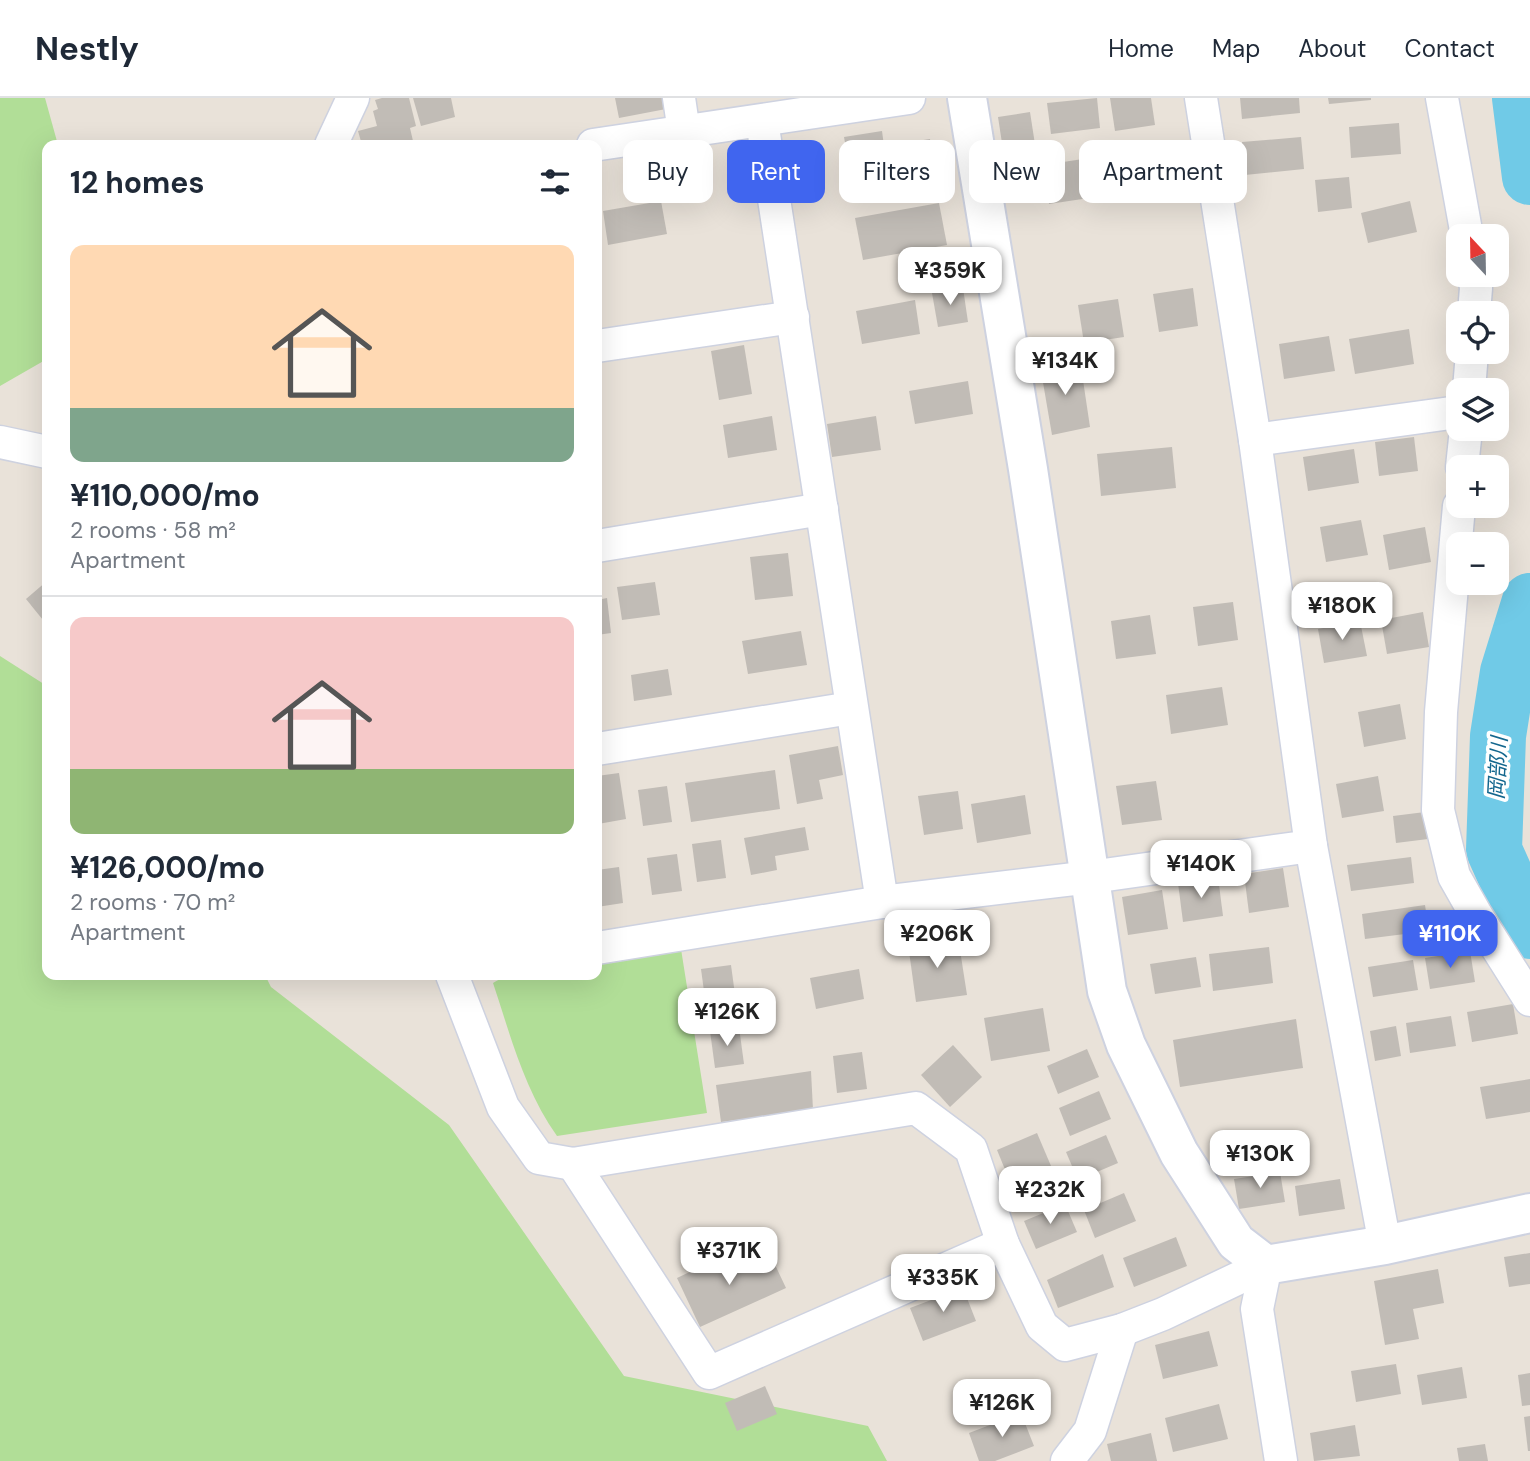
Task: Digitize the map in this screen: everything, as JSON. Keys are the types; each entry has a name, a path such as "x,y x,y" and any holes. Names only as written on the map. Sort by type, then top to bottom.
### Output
{"street":[{"path":"333,140 353,98"},
{"path":"679,98 684,132"},
{"path":"602,144 909,98"},
{"path":"967,98 1028,469 1107,990 1126,1045 1179,1153 1236,1241 1266,1265"},
{"path":"1201,98 1255,440 1311,846 1385,1245"},
{"path":"1442,98 1465,224"},
{"path":"762,121 882,902"},
{"path":"602,345 793,317"},
{"path":"1255,440 1446,414"},
{"path":"0,442 42,451"},
{"path":"602,546 822,509"},
{"path":"1458,518 1441,712 1438,810 1454,876 1530,1000"},
{"path":"602,748 851,708"},
{"path":"602,947 882,902 1091,877 1311,846"},
{"path":"454,980 503,1107 539,1158 573,1164 916,1108 971,1149 1003,1244 1042,1326 1065,1345 1122,1330 1163,1314 1266,1265 1385,1245 1530,1213"},
{"path":"573,1164 709,1373 1003,1244"},
{"path":"1266,1265 1257,1309 1281,1461"},
{"path":"1067,1461 1090,1432 1122,1330"}],"green space":[{"path":"0,98 45,98 57,140 42,140 42,362 0,386"},
{"path":"0,656 42,683 42,980 268,980 271,987 449,1125 624,1376 868,1426 887,1461 0,1461"},
{"path":"681,949 707,1113 557,1136 527,1081 493,983 498,980 602,980 602,961"}],"building":[{"path":"409,98 416,126 410,128 413,140 361,140 358,131 377,126 373,111 378,109 375,100"},
{"path":"413,98 451,98 455,117 421,126"},
{"path":"615,98 663,98 666,109 619,118"},
{"path":"1097,98 1100,128 1051,134 1047,103"},
{"path":"1110,98 1151,98 1155,125 1115,131"},
{"path":"1240,98 1299,98 1300,113 1242,119"},
{"path":"1328,98 1371,98 1371,100 1329,104"},
{"path":"1030,112 1034,140 1002,140 998,117"},
{"path":"1399,123 1401,154 1351,158 1349,127"},
{"path":"882,131 883,140 845,140 844,137"},
{"path":"1301,137 1304,169 1247,175 1247,142"},
{"path":"1079,160 1079,200 1065,202 1065,162"},
{"path":"1349,177 1352,208 1318,212 1315,180"},
{"path":"1410,201 1417,232 1368,243 1361,213"},
{"path":"661,203 667,234 608,245 603,211"},
{"path":"939,203 947,245 863,260 855,218"},
{"path":"963,288 968,322 938,327 932,293"},
{"path":"1193,288 1198,326 1159,332 1153,294"},
{"path":"1118,299 1124,337 1084,343 1078,305"},
{"path":"915,300 920,334 862,344 856,311"},
{"path":"1409,329 1414,364 1355,374 1349,339"},
{"path":"1329,336 1335,371 1284,379 1279,344"},
{"path":"744,345 752,394 719,400 711,351"},
{"path":"1080,360 1090,427 1052,435 1040,365"},
{"path":"968,381 973,414 915,424 909,391"},
{"path":"772,416 777,450 728,458 723,425"},
{"path":"876,416 881,450 832,457 827,424"},
{"path":"1414,437 1418,471 1379,476 1375,442"},
{"path":"1172,447 1176,488 1101,496 1097,454"},
{"path":"1354,449 1359,483 1308,491 1303,457"},
{"path":"1361,520 1368,555 1326,562 1320,527"},
{"path":"1425,527 1431,562 1389,570 1383,535"},
{"path":"788,553 793,596 755,600 750,557"},
{"path":"655,582 660,615 622,620 617,587"},
{"path":"42,585 42,619 26,599"},
{"path":"607,598 611,633 602,634 602,599"},
{"path":"1233,602 1238,640 1198,646 1193,607"},
{"path":"1423,612 1429,647 1387,654 1381,620"},
{"path":"1150,615 1156,654 1116,659 1111,621"},
{"path":"1360,621 1367,656 1324,663 1318,629"},
{"path":"801,631 807,665 748,674 742,641"},
{"path":"668,669 672,695 634,701 631,675"},
{"path":"1222,687 1228,725 1171,734 1166,695"},
{"path":"1400,704 1406,739 1364,747 1358,712"},
{"path":"838,746 843,775 819,780 823,799 797,804 789,755"},
{"path":"775,770 780,809 691,822 685,783"},
{"path":"619,773 626,819 602,823 602,775"},
{"path":"1378,776 1384,811 1342,818 1336,784"},
{"path":"1156,781 1162,820 1122,825 1116,786"},
{"path":"667,786 672,822 643,826 638,790"},
{"path":"958,791 963,829 924,835 918,796"},
{"path":"1025,795 1031,834 977,843 971,804"},
{"path":"1425,812 1428,839 1396,843 1393,816"},
{"path":"805,827 809,850 775,856 777,870 751,875 744,838"},
{"path":"721,840 726,878 697,882 692,844"},
{"path":"677,854 682,891 652,895 647,858"},
{"path":"1411,857 1414,883 1351,891 1347,865"},
{"path":"619,867 623,903 602,906 602,869"},
{"path":"1283,868 1289,907 1249,913 1244,874"},
{"path":"1218,877 1223,916 1183,922 1178,883"},
{"path":"1162,890 1168,929 1128,935 1122,897"},
{"path":"1425,905 1429,931 1365,939 1362,914"},
{"path":"958,937 967,995 916,1002 908,944"},
{"path":"1269,947 1273,983 1213,991 1209,954"},
{"path":"1470,951 1475,982 1430,989 1425,958"},
{"path":"1196,957 1201,987 1155,994 1150,964"},
{"path":"1413,960 1418,990 1373,997 1368,967"},
{"path":"731,965 736,1002 706,1006 701,969"},
{"path":"859,969 864,999 816,1009 810,978"},
{"path":"1513,1004 1518,1034 1472,1042 1467,1012"},
{"path":"1043,1008 1050,1051 991,1061 984,1018"},
{"path":"1451,1016 1456,1046 1410,1053 1406,1023"},
{"path":"1296,1019 1303,1068 1180,1087 1173,1040"},
{"path":"1396,1026 1401,1056 1375,1061 1370,1031"},
{"path":"739,1027 744,1064 715,1068 710,1031"},
{"path":"953,1045 982,1077 950,1107 921,1075"},
{"path":"1087,1049 1099,1077 1058,1094 1047,1066"},
{"path":"862,1052 867,1089 837,1093 833,1056"},
{"path":"811,1071 813,1110 721,1122 716,1085"},
{"path":"1530,1079 1530,1112 1486,1119 1480,1087"},
{"path":"1099,1091 1111,1119 1070,1136 1059,1108"},
{"path":"1037,1133 1054,1173 1013,1189 997,1150"},
{"path":"1106,1135 1118,1163 1078,1180 1066,1152"},
{"path":"1280,1172 1285,1202 1239,1209 1234,1179"},
{"path":"1340,1179 1345,1209 1299,1216 1295,1186"},
{"path":"1124,1193 1136,1221 1095,1238 1084,1210"},
{"path":"1065,1204 1077,1232 1036,1249 1024,1221"},
{"path":"1176,1237 1187,1266 1134,1287 1123,1258"},
{"path":"769,1252 786,1288 700,1327 677,1278 717,1259 724,1273"},
{"path":"1530,1253 1530,1284 1509,1287 1504,1257"},
{"path":"1103,1254 1114,1287 1058,1308 1047,1280"},
{"path":"1438,1269 1444,1303 1413,1309 1419,1339 1385,1345 1374,1281"},
{"path":"963,1288 976,1321 923,1341 910,1308"},
{"path":"1209,1331 1218,1366 1163,1379 1155,1345"},
{"path":"1396,1364 1401,1394 1356,1402 1351,1371"},
{"path":"1462,1367 1467,1398 1422,1405 1417,1375"},
{"path":"1530,1373 1530,1405 1522,1406 1518,1375"},
{"path":"765,1386 777,1414 737,1431 725,1403"},
{"path":"1219,1404 1228,1439 1173,1452 1165,1418"},
{"path":"1021,1413 1034,1446 995,1461 979,1461 969,1433"},
{"path":"1530,1416 1530,1451 1528,1451 1524,1417"},
{"path":"1355,1425 1360,1456 1314,1461 1310,1433"},
{"path":"1151,1433 1157,1461 1111,1461 1107,1444"},
{"path":"1485,1444 1488,1461 1459,1461 1457,1448"}],"waterway":[{"name":"岡部川","path":"1520,98 1530,177"},
{"name":"岡部川","path":"1530,601 1508,672 1498,736 1494,850 1530,931"}]}
